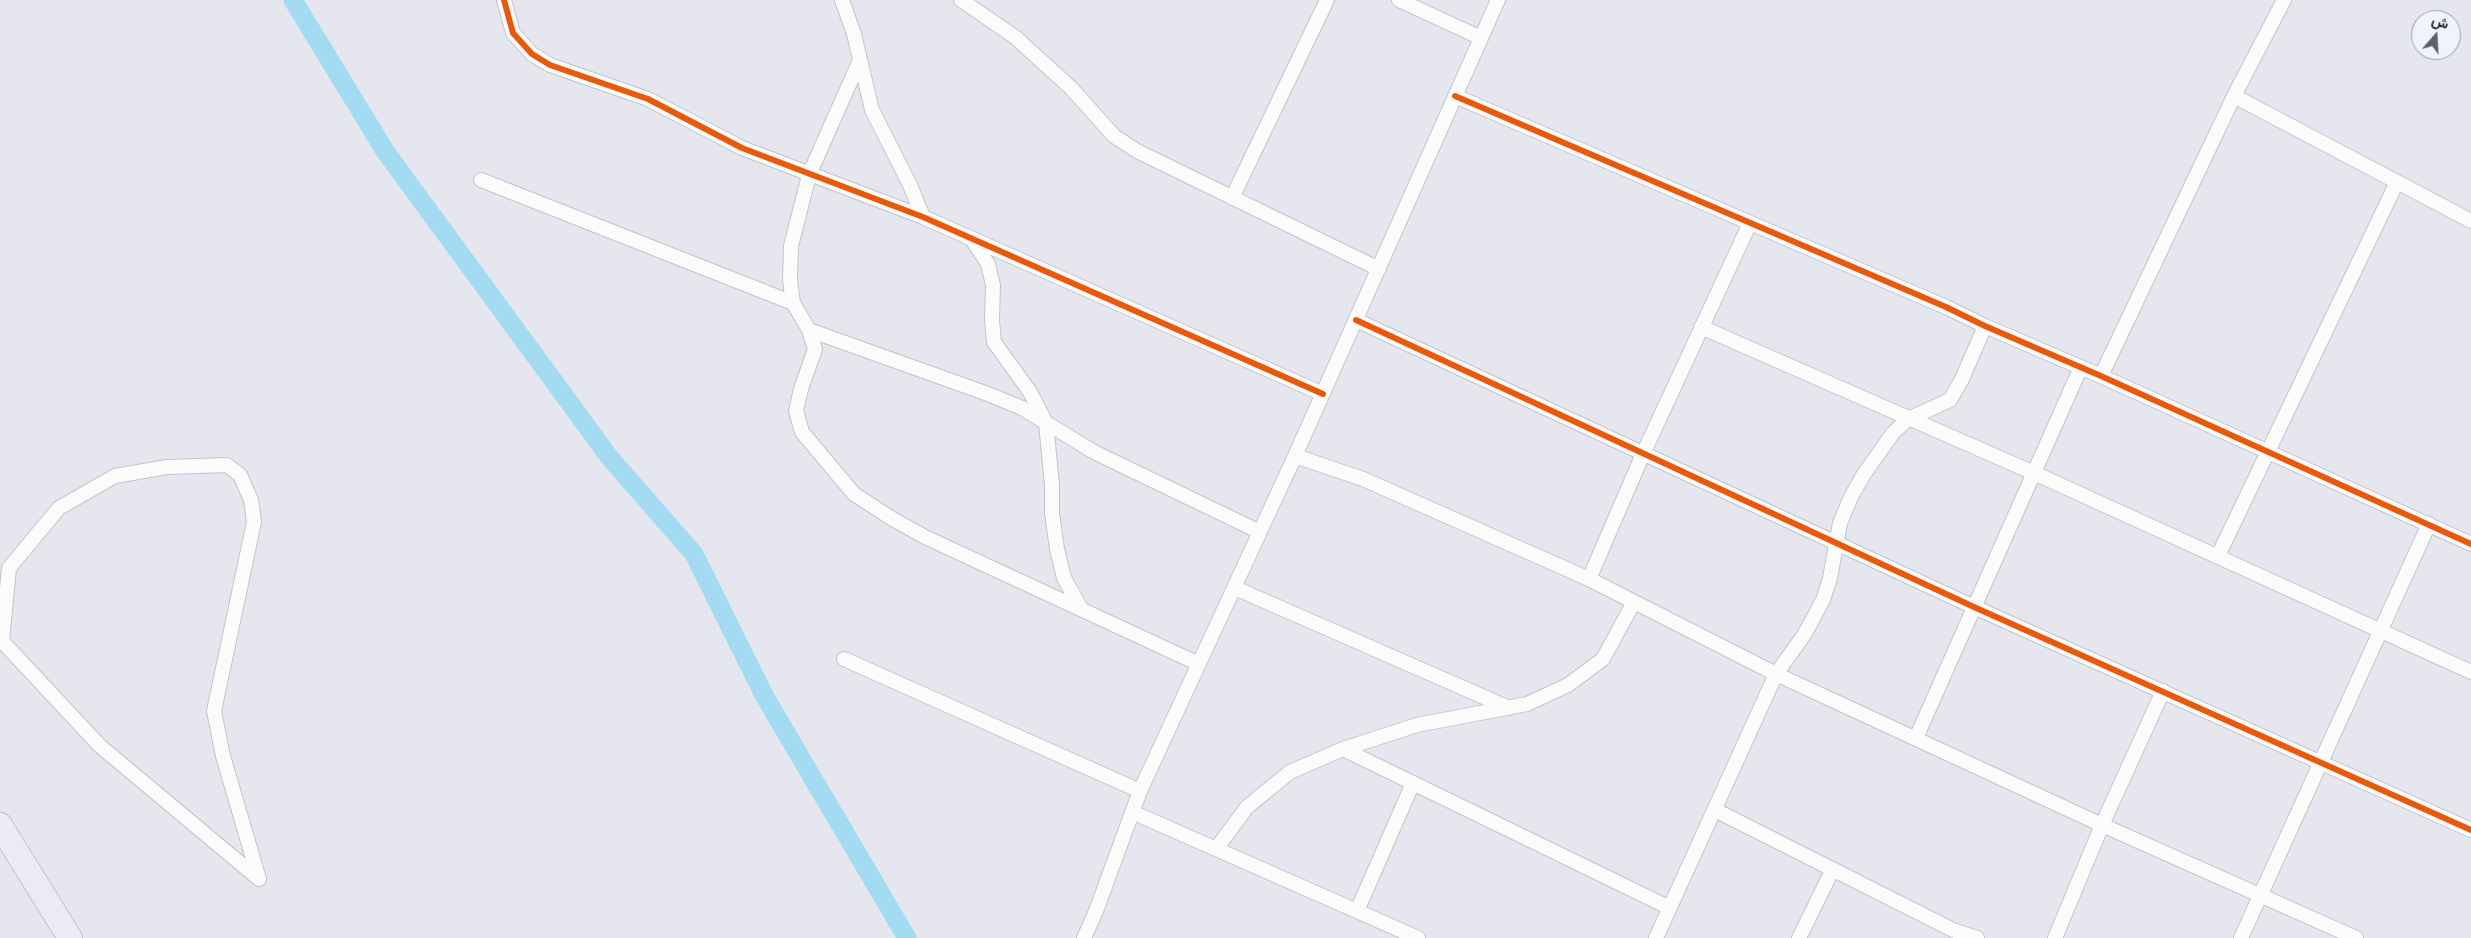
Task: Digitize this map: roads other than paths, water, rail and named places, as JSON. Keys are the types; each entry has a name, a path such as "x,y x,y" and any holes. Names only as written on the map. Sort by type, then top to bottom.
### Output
{"highway":[{"path":"0,825 70,938"}],"street":[{"path":"504,0 513,33 532,54 550,65 648,99 742,148 923,217 1323,394"},
{"path":"842,0 854,34 872,110 910,185 923,217"},
{"path":"961,0 1015,37 1071,88 1114,136 1137,150 1232,198 1378,269"},
{"path":"1232,198 1327,0"},
{"path":"1400,0 1481,38"},
{"path":"1084,938 1096,911 1140,791 1295,456 1498,0"},
{"path":"2101,376 2234,96 2284,0"},
{"path":"860,60 808,174 791,246 790,280 794,303 809,330 815,349 801,389 796,411 802,432 836,476 854,494 925,537 1080,607 1199,664"},
{"path":"1455,96 1946,307 1985,326 2270,451 2471,544"},
{"path":"2234,96 2471,221"},
{"path":"481,180 794,303"},
{"path":"2218,556 2270,451 2397,182"},
{"path":"1589,579 1643,454 1750,223"},
{"path":"971,238 988,264 990,271 994,342 1030,392 1046,423 1052,485 1052,513 1057,549 1064,578 1080,607"},
{"path":"1356,320 1974,607 2322,761 2471,830"},
{"path":"1656,938 1776,674 1804,635 1824,600 1840,523 1864,474 1893,433 1908,419 1950,400 1962,379 1985,326"},
{"path":"1701,327 2034,473 2471,672"},
{"path":"809,330 1022,408 1094,452 1260,532"},
{"path":"1916,738 2081,367"},
{"path":"1295,456 1363,479 1589,579 1776,674 2102,826 2356,938"},
{"path":"227,465 240,475 251,500 254,522 214,711 223,756 258,879 100,746 1,640 9,568 59,508 115,476 167,467 227,465"},
{"path":"2241,938 2429,524"},
{"path":"1235,588 1509,708"},
{"path":"1216,849 1246,807 1290,772 1344,749 1417,725 1527,704 1568,685 1603,659 1634,602"},
{"path":"844,659 1140,791"},
{"path":"2053,936 2163,691"},
{"path":"1344,749 1670,908"},
{"path":"1357,911 1413,783"},
{"path":"1715,810 1955,931 1977,938"},
{"path":"1132,812 1357,911 1398,934 1418,938"},
{"path":"1799,938 1833,869"}],"waterway":[{"path":"293,0 385,151 610,458 694,554 765,697 907,938"}]}
